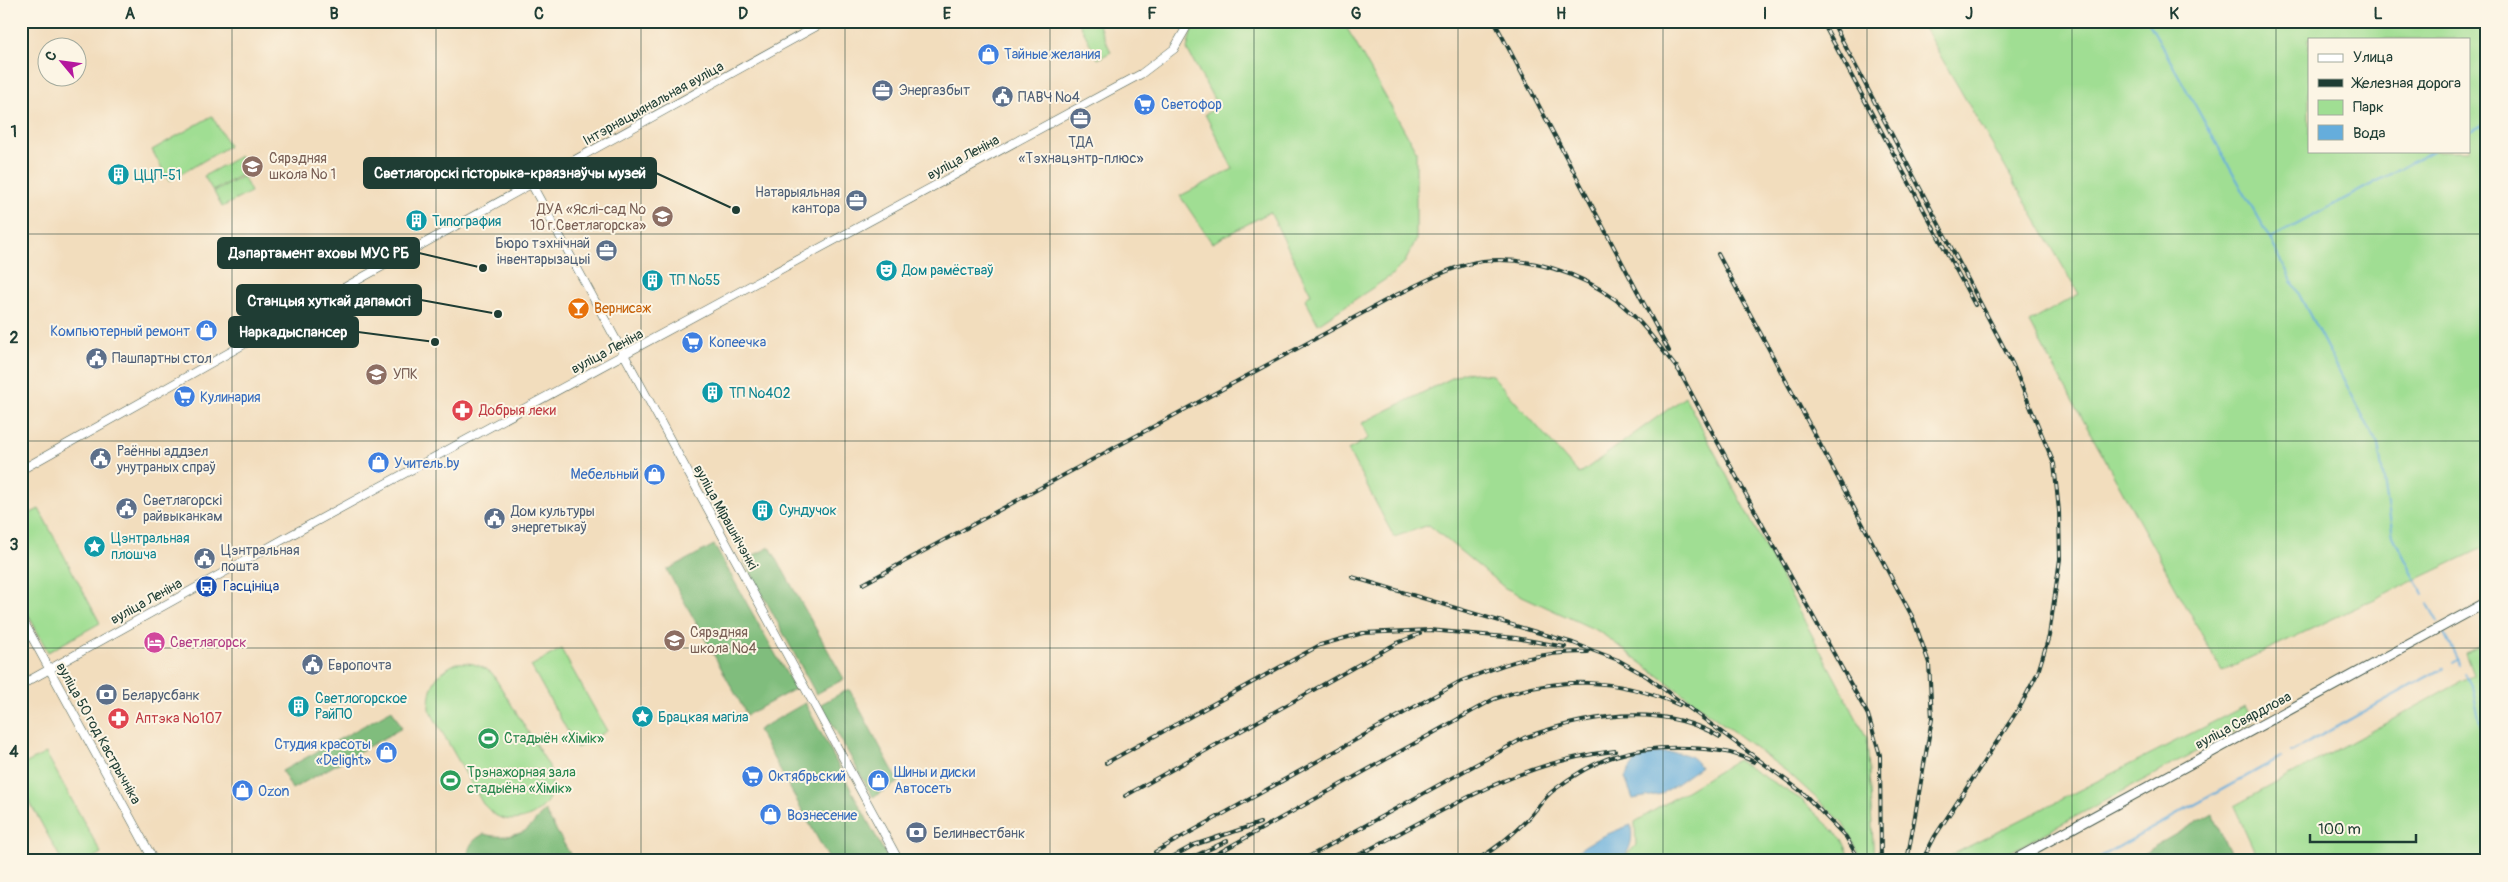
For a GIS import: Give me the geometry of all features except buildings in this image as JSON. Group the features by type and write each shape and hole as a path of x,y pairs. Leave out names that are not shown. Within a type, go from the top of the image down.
{"main road":[{"name":"вуліца Свярдлова","path":"2012,861 2487,602"}],"street":[{"name":"Інтэрнацыянальная вуліца","path":"21,470 238,347 826,21"},
{"name":"вуліца Леніна","path":"21,685 291,535 1141,74 1174,49 1190,21"},
{"name":"вуліца Мірашнічэнкі","path":"532,185 899,861"},
{"name":"вуліца 50 год Кастрычніка","path":"21,617 154,861"}],"green space":[{"path":"1078,21 1097,21 1111,52 1098,59"},
{"path":"1194,21 1343,21 1416,151 1416,240 1405,262 1392,275 1318,324 1305,299 1311,294 1270,212 1212,243 1180,196 1233,169 1205,114 1218,107 1187,49"},
{"path":"1920,21 2487,21 2487,546 2222,671 2029,322 2079,294"},
{"path":"212,116 229,146 169,181 152,150"},
{"path":"240,156 248,171 213,191 204,176"},
{"path":"243,176 251,192 222,207 214,192"},
{"path":"1464,372 1492,375 1579,474 1685,397 1867,738 1874,861 1863,861 1842,822 1790,774 1600,632 1505,588 1429,525 1394,537 1348,450 1369,438 1362,423"},
{"path":"39,509 100,623 48,652 21,601 21,518"},
{"path":"714,545 795,689 747,715 667,570"},
{"path":"770,547 844,679 816,694 744,560"},
{"path":"2487,642 2487,861 2259,861 2234,806 2474,675 2466,653"},
{"path":"561,649 607,731 577,748 531,666"},
{"name":"Стадыён «Хімік»","path":"457,663 476,665 492,673 549,766 552,782 551,794 545,805 533,815 510,820 493,814 483,804 429,709 430,693 435,681 439,675"},
{"path":"849,689 899,782 873,797 821,704"},
{"path":"805,703 889,861 830,861 758,730"},
{"path":"2245,706 2253,721 1993,861 1940,861"},
{"path":"392,710 402,728 292,789 282,771"},
{"path":"46,753 101,853 88,861 62,861 21,786 21,766"},
{"path":"1737,760 1802,800 1842,839 1852,861 1621,861 1636,845 1635,822"},
{"path":"545,811 574,861 463,861 467,858 472,843 480,836 484,834 500,836 518,834 528,829"},
{"path":"2213,813 2234,861 2129,861"}],"water":[{"path":"1658,753 1687,755 1700,767 1662,794 1633,799 1625,778 1628,772 1638,760"},
{"path":"1631,825 1632,835 1630,844 1621,861 1570,861 1580,849 1588,844"}],"waterway":[{"path":"2148,21 2270,239 2378,445 2393,536 2423,594"},
{"path":"2470,132 2487,123"},
{"path":"2270,239 2431,152"},
{"path":"2428,604 2438,622"},
{"path":"2444,633 2460,665"},
{"path":"2452,663 2458,659"},
{"path":"2291,752 2443,668"},
{"path":"2465,674 2473,691 2487,756"},
{"path":"2093,861 2281,757"}],"railway":[{"path":"1494,21 1669,351"},
{"path":"1822,21 1975,305"},
{"path":"1832,21 2013,365 2054,464 2059,511 2060,559 2049,636 2038,672 2021,705 1935,836 1922,861"},
{"path":"1718,254 1913,618 1929,663 1932,719 1907,861"},
{"path":"863,584 1394,296 1449,270 1471,263 1500,260 1536,264 1570,274 1602,290 1616,300 1642,325 1680,372"},
{"path":"1677,367 1868,715 1880,755 1881,861"},
{"path":"1352,577 1573,643 1618,660 1646,676 1802,792 1846,837 1860,861"},
{"path":"1106,763 1320,645 1363,633 1430,630 1516,638 1565,647"},
{"path":"1125,796 1397,643 1420,634"},
{"path":"1155,852 1461,681 1523,659 1569,652 1588,652"},
{"path":"1204,861 1494,699 1541,686 1587,683 1633,689 1679,705"},
{"path":"1301,861 1524,738 1548,730 1597,718 1648,716 1673,719 1697,726 1720,737"},
{"path":"1475,861 1514,832 1546,797 1570,778 1601,761 1617,755 1650,749 1688,748 1722,751 1754,762"},
{"path":"1347,861 1444,809 1509,779 1543,766 1578,757 1615,751"},
{"path":"1165,861 1194,845 1260,823"},
{"path":"1184,861 1227,841"}],"place":[{"name":"Тайные желания","path":"988,54"},
{"name":"Энергазбыт","path":"883,90"},
{"name":"ПАВЧ №4","path":"1002,97"},
{"name":"Светофор","path":"1145,104"},
{"name":"ТДА «Тэхнацэнтр-плюс»","path":"1081,119"},
{"name":"Сярэдняя школа № 1","path":"253,166"},
{"name":"ЦЦП-51","path":"118,175"},
{"name":"Натарыяльная кантора","path":"856,200"},
{"name":"Светлагорскі гісторыка-краязнаўчы музей","path":"736,210"},
{"name":"ДУА «Яслі-сад № 10 г.Светлагорска»","path":"662,217"},
{"name":"Типография","path":"416,221"},
{"name":"Бюро тэхнічнай інвентарызацыі","path":"606,251"},
{"name":"Дэпартамент аховы МУС РБ","path":"483,268"},
{"name":"Дом рамёстваў","path":"886,270"},
{"name":"ТП №55","path":"653,280"},
{"name":"Вернисаж","path":"578,308"},
{"name":"Станцыя хуткай дапамогі","path":"498,314"},
{"name":"Компьютерный ремонт","path":"206,331"},
{"name":"Наркадыспансер","path":"435,342"},
{"name":"Копеечка","path":"693,342"},
{"name":"Пашпартны стол","path":"96,358"},
{"name":"УПК","path":"377,374"},
{"name":"ТП №402","path":"713,393"},
{"name":"Кулинария","path":"184,397"},
{"name":"Добрыя леки","path":"463,410"},
{"name":"Раённы аддзел унутраных спраў","path":"101,459"},
{"name":"Учитель.by","path":"378,463"},
{"name":"Мебельный","path":"655,474"},
{"name":"Светлагорскі райвыканкам","path":"127,508"},
{"name":"Сундучок","path":"763,510"},
{"name":"Дом культуры энергетыкаў","path":"495,519"},
{"name":"Цэнтральная плошча","path":"95,546"},
{"name":"Цэнтральная пошта","path":"205,558"},
{"name":"Гасцініца","path":"207,586"},
{"name":"Сярэдняя школа №4","path":"674,640"},
{"name":"Светлагорск","path":"154,642"},
{"name":"Европочта","path":"312,665"},
{"name":"Беларусбанк","path":"106,695"},
{"name":"Светлогорское РайПО","path":"299,706"},
{"name":"Брацкая магіла","path":"642,717"},
{"name":"Аптэка №107","path":"119,718"},
{"name":"Стадыён «Хімік»","path":"488,738"},
{"name":"Студия красоты «Delight»","path":"387,752"},
{"name":"Октябрьский","path":"752,776"},
{"name":"Трэнажорная зала стадыёна «Хімік»","path":"451,780"},
{"name":"Шины и диски Автосеть","path":"878,780"},
{"name":"Ozon","path":"242,791"},
{"name":"Вознесение","path":"771,815"},
{"name":"Белинвестбанк","path":"917,833"}]}
